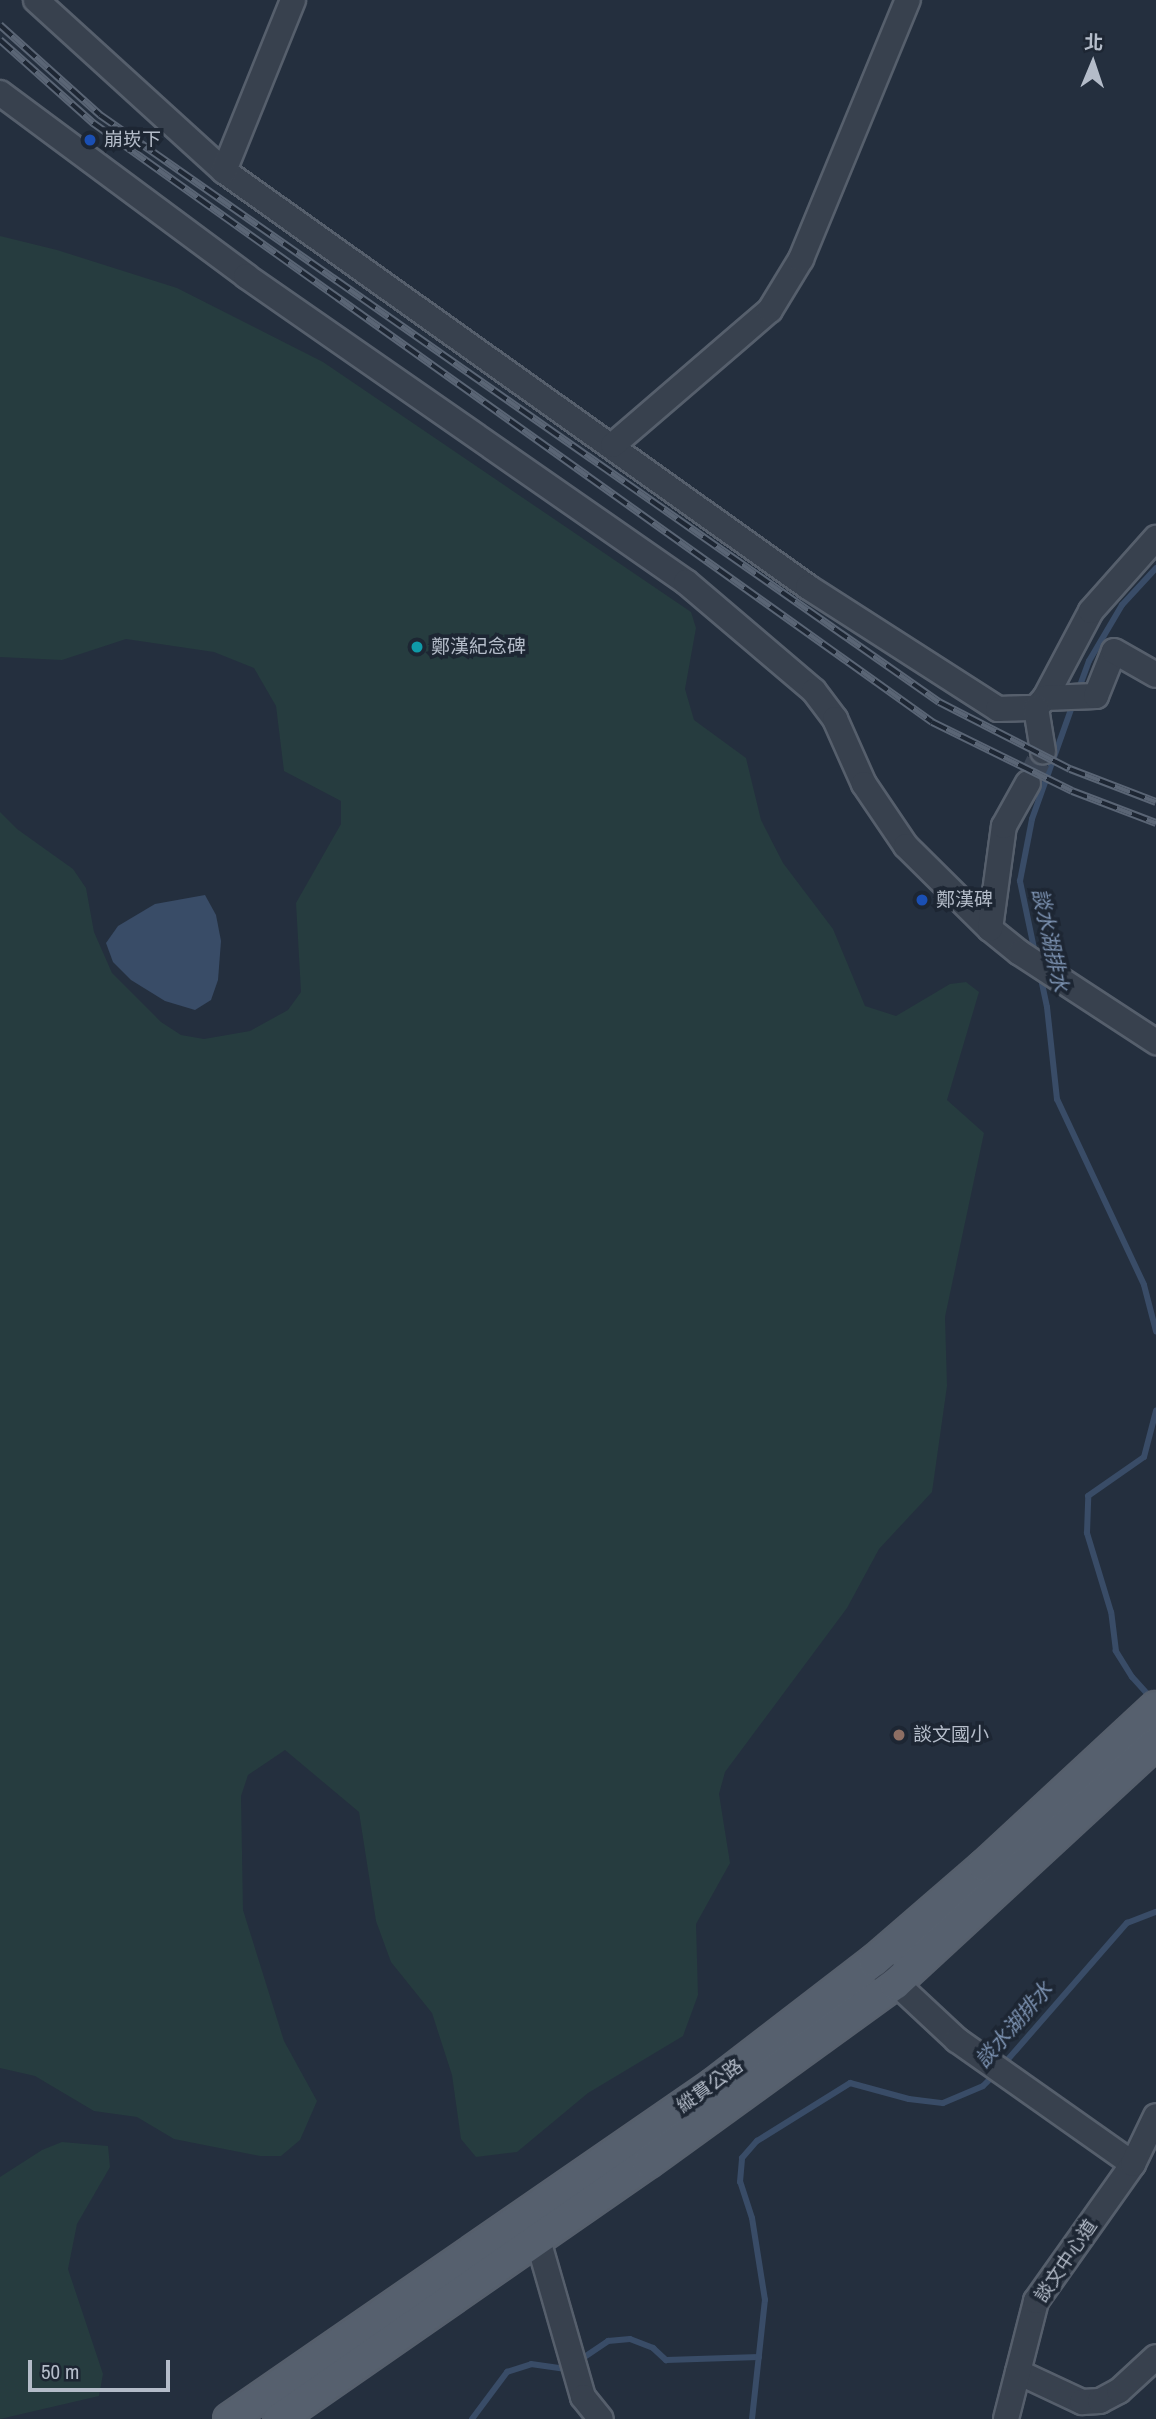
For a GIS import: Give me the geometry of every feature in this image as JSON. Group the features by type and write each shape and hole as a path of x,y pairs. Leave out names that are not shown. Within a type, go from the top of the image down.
{"main road":[{"name":"縱貫公路","path":"229,2419 528,2229 895,1984 994,1875 1156,1707"},
{"name":"縱貫公路","path":"279,2419 874,1961 994,1875 1156,1744"}],"street":[{"path":"36,0 223,171 808,587 998,709 1096,696 1114,651 1156,675"},
{"path":"223,171 293,0"},
{"path":"613,446 770,310 801,259 908,0"},
{"path":"0,93 246,276 687,582 814,691 835,719 864,784 906,846 990,929 1074,990 1156,1042"},
{"path":"1043,751 1046,701 1091,611 1156,538"},
{"path":"990,929 1004,826 1028,783"},
{"path":"874,1961 895,1984 957,2039 1133,2164"},
{"name":"談文中心道","path":"1006,2419 1036,2301 1133,2164 1156,2116"},
{"path":"528,2229 583,2397 601,2419"},
{"path":"1018,2372 1082,2402 1100,2401 1119,2391 1156,2357"}],"green space":[{"path":"0,236 57,250 177,288 323,362 691,612 696,628 685,689 694,720 746,758 761,820 783,863 833,929 865,1006 896,1016 950,984 966,982 979,992 947,1100 984,1133 945,1317 947,1386 932,1492 879,1549 847,1608 725,1772 719,1794 730,1863 696,1924 698,1995 683,2036 588,2093 517,2152 476,2157 461,2139 452,2075 432,2013 391,1962 376,1921 359,1812 285,1750 248,1775 241,1796 243,1910 284,2041 317,2101 300,2140 281,2156 260,2156 174,2139 137,2117 94,2111 35,2076 0,2068 0,812 17,829 73,869 86,888 94,932 112,973 161,1022 181,1035 204,1039 250,1031 288,1010 301,992 296,903 341,824 341,801 284,771 276,706 254,668 214,652 126,639 62,660 0,657"},
{"path":"62,2142 108,2146 110,2167 77,2224 68,2269 103,2374 99,2396 0,2419 0,2177 42,2150"}],"water":[{"path":"205,895 216,915 221,941 218,980 211,1000 195,1010 165,1001 131,980 113,962 106,943 118,926 155,904"}],"waterway":[{"name":"談水湖排水","path":"1078,691 1089,661 1122,605 1156,568"},
{"name":"談水湖排水","path":"1035,953 1020,881 1032,819 1073,704"},
{"name":"談水湖排水","path":"1040,974 1047,1007 1057,1099 1144,1285 1156,1331"},
{"name":"談水湖排水","path":"1152,1699 1132,1677 1116,1651 1111,1612 1087,1533 1088,1496 1144,1457 1156,1411"},
{"name":"談水湖排水","path":"1003,2065 1127,1923 1156,1912"},
{"name":"談水湖排水","path":"752,2419 765,2300 752,2218 740,2182 742,2158 757,2141 850,2083 909,2099 943,2103 983,2086 996,2073"},
{"path":"580,2360 608,2341 630,2339 653,2348 666,2360 759,2357"},
{"path":"472,2419 507,2372 531,2364 561,2368 570,2364"}],"tunnel":[{"path":"1028,783 1043,751"}],"railway":[{"path":"0,25 100,115 939,702 1070,769 1156,802"},
{"path":"0,40 93,123 932,722 1072,791 1156,823"}],"place":[{"name":"崩崁下","path":"90,140"},
{"name":"鄭漢紀念碑","path":"417,647"},
{"name":"鄭漢碑","path":"922,900"},
{"name":"談文國小","path":"899,1735"}]}
